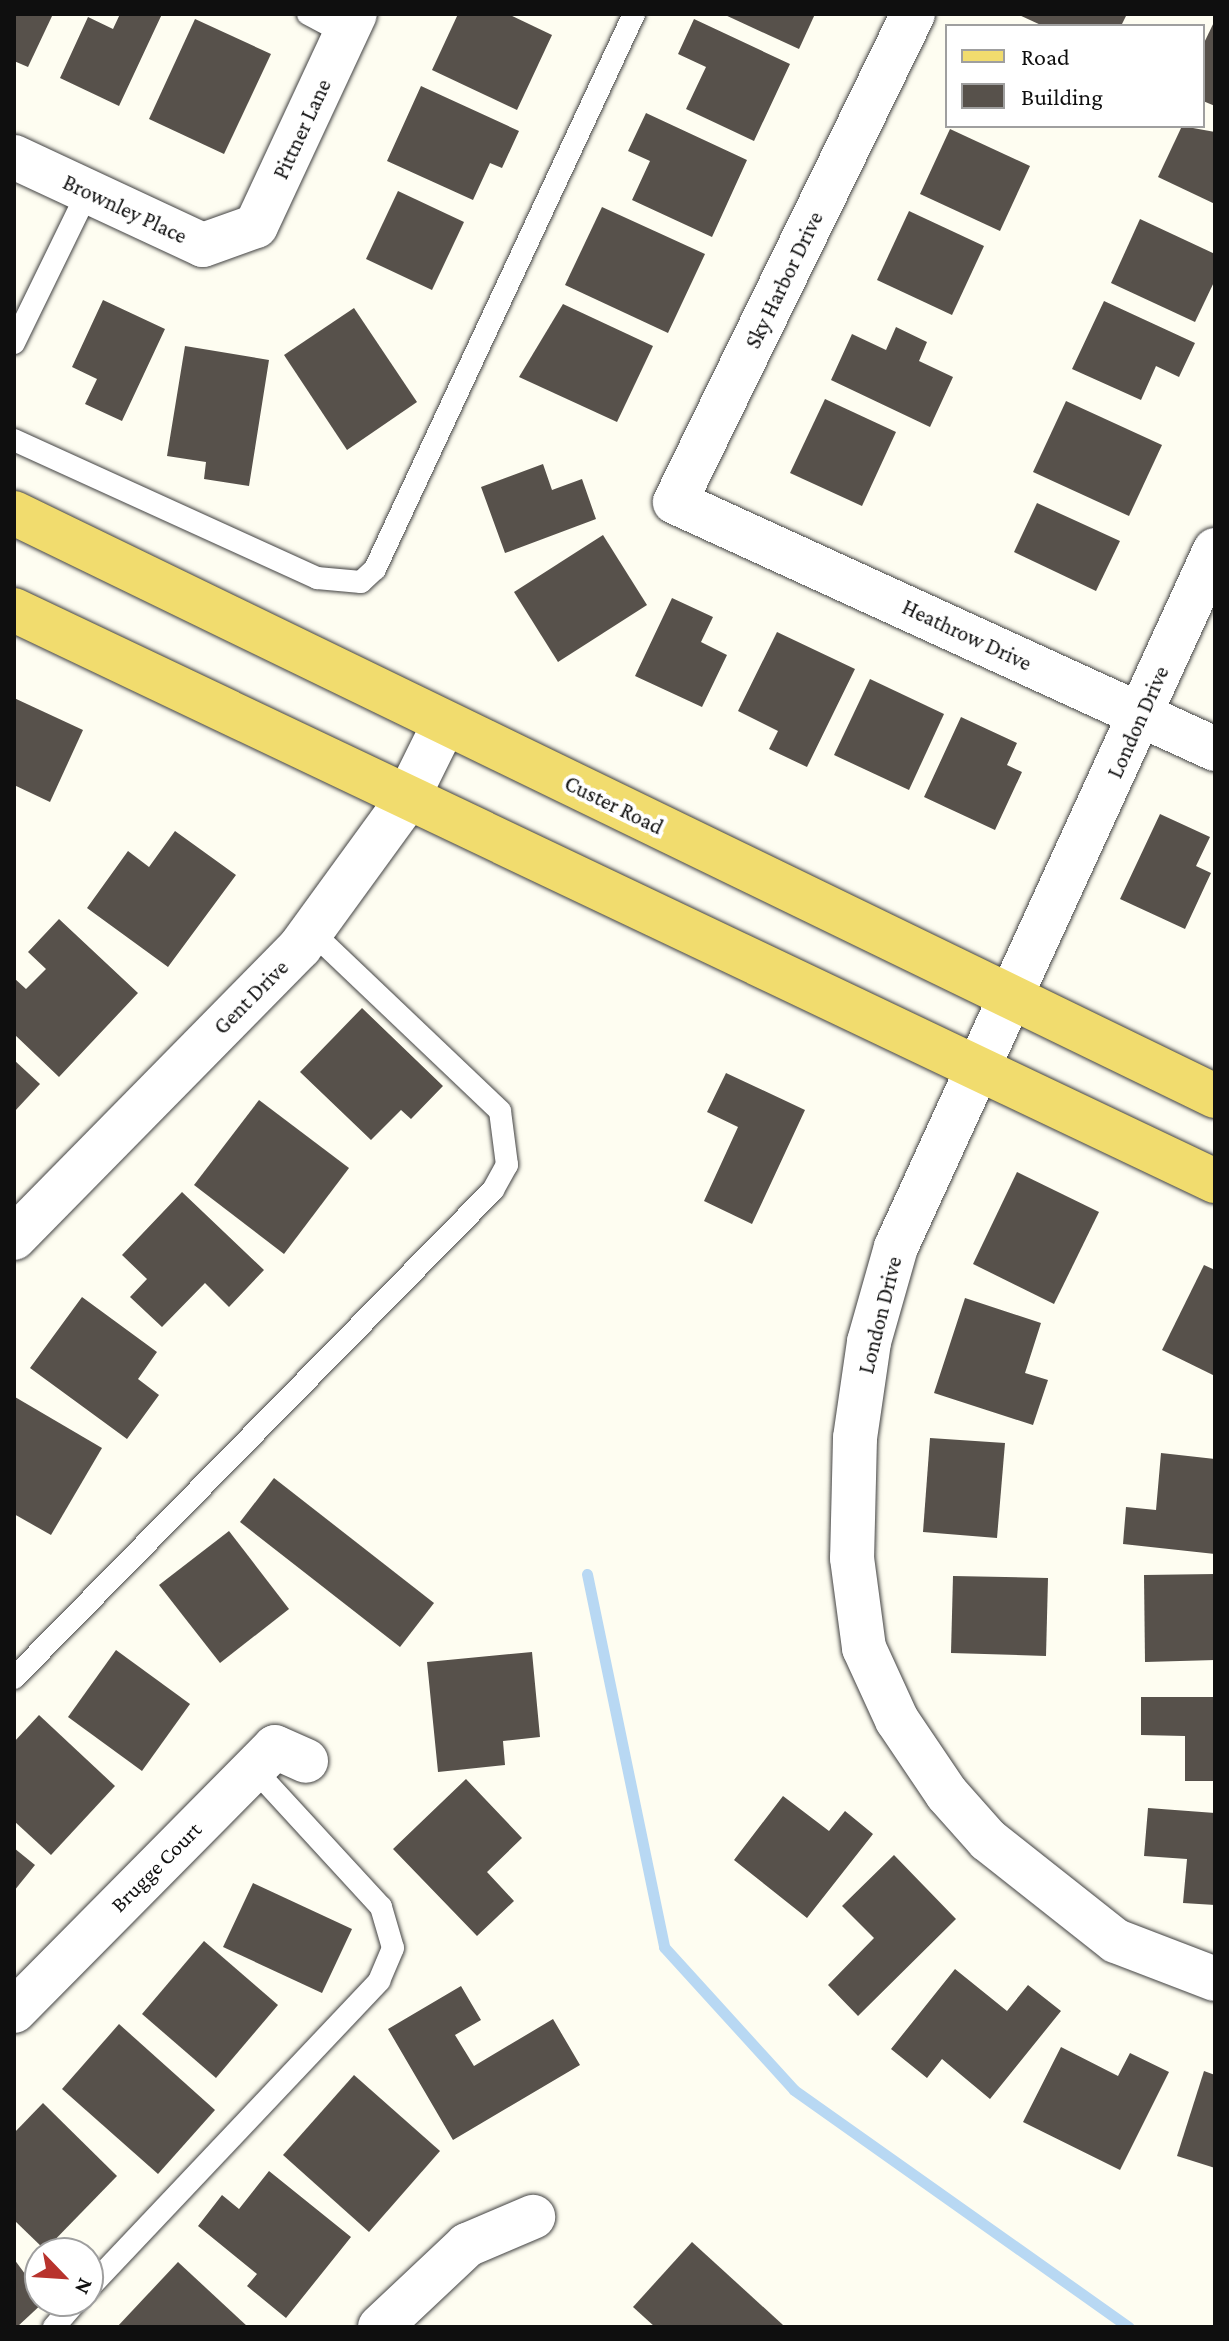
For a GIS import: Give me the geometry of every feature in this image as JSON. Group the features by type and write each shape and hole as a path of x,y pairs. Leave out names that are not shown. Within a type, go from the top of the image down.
{"main road":[{"name":"Custer Road","path":"14,513 1215,1096"},
{"path":"14,610 406,801 976,1066 1215,1181"}],"street":[{"name":"Sky Harbor Drive","path":"719,522 675,502 913,14"},
{"name":"Pittner Lane","path":"238,232 256,226 336,21"},
{"name":"Brownley Place","path":"14,157 203,245 238,232"},
{"name":"Heathrow Drive","path":"719,522 1215,749"},
{"name":"London Drive","path":"1215,550 976,1066 896,1247 869,1342 855,1438 852,1558 864,1648 897,1720 988,1840 1116,1941 1215,1979"},
{"name":"Gent Drive","path":"14,1238 311,931 406,801 444,724"},
{"name":"Brugge Court","path":"14,2011 275,1747 306,1761"},
{"path":"380,2327 467,2245 533,2217"}],"lane":[{"path":"14,440 302,572 340,585 361,582 382,555 634,14"},
{"path":"14,343 88,191"},
{"path":"14,1678 493,1190 507,1165 500,1111 311,931"},
{"path":"104,2272 379,1981 393,1948 381,1907 253,1768"}],"building":[{"path":"14,14 53,14 28,67 14,61"},
{"path":"120,14 162,14 119,106 60,78 88,17 113,29"},
{"path":"458,14 508,14 552,35 517,110 432,70"},
{"path":"723,14 815,14 799,49"},
{"path":"1017,14 1127,14 1122,24 1039,24"},
{"path":"195,19 271,54 224,154 149,119"},
{"path":"694,19 790,64 754,141 686,109 706,67 678,54"},
{"path":"1215,20 1215,106 1205,102 1205,41"},
{"path":"421,86 519,131 502,168 490,163 473,200 387,161"},
{"path":"646,113 747,160 712,237 632,200 650,161 628,151"},
{"path":"1181,128 1215,132 1215,204 1158,177"},
{"path":"950,129 1030,166 1000,231 920,194"},
{"path":"398,191 464,222 432,290 366,259"},
{"path":"602,207 705,254 668,333 565,285"},
{"path":"909,211 984,246 952,315 877,280"},
{"path":"1140,219 1215,254 1215,280 1195,322 1111,283"},
{"path":"103,300 165,329 122,421 85,404 97,379 72,367"},
{"path":"1104,301 1195,343 1179,377 1156,366 1141,400 1072,369"},
{"path":"563,304 653,346 617,422 519,377"},
{"path":"354,308 417,402 347,450 284,355"},
{"path":"896,327 927,342 919,361 953,377 930,427 831,380 852,334 886,350"},
{"path":"185,346 269,360 249,486 204,479 206,462 167,456"},
{"path":"825,399 896,432 862,506 790,473"},
{"path":"1066,401 1162,445 1129,516 1033,472"},
{"path":"543,464 552,490 582,479 596,519 505,553 481,487"},
{"path":"1037,503 1120,541 1096,591 1014,552"},
{"path":"603,535 647,605 558,662 514,592"},
{"path":"672,598 713,617 701,642 727,655 702,707 635,676"},
{"path":"777,632 855,669 807,767 769,749 778,731 738,711"},
{"path":"870,679 944,714 909,790 834,755"},
{"path":"14,698 83,730 50,802 14,785"},
{"path":"961,717 1017,743 1007,765 1022,772 995,830 924,797"},
{"path":"1160,814 1210,837 1196,866 1211,873 1185,929 1120,899"},
{"path":"175,831 236,875 168,967 87,908 128,851 149,867"},
{"path":"59,919 138,993 59,1077 14,1034 14,978 26,989 46,969 28,952"},
{"path":"362,1008 443,1086 411,1119 401,1110 371,1140 300,1072"},
{"path":"14,1060 40,1084 14,1112"},
{"path":"726,1073 805,1110 752,1224 704,1201 738,1127 707,1112"},
{"path":"259,1100 349,1168 284,1254 194,1185"},
{"path":"1017,1172 1099,1212 1054,1304 973,1264"},
{"path":"182,1192 264,1270 229,1307 205,1283 162,1327 130,1297 147,1279 122,1255"},
{"path":"1204,1265 1215,1270 1215,1376 1162,1350"},
{"path":"82,1297 157,1352 138,1379 159,1395 127,1439 30,1368"},
{"path":"965,1298 1041,1323 1025,1373 1048,1380 1033,1425 934,1393"},
{"path":"15,1397 102,1448 51,1535 14,1514"},
{"path":"930,1438 1005,1443 997,1538 923,1532"},
{"path":"1161,1453 1215,1459 1215,1554 1123,1544 1126,1507 1156,1510"},
{"path":"274,1478 434,1603 400,1647 240,1522"},
{"path":"229,1531 289,1609 220,1663 159,1585"},
{"path":"1215,1574 1215,1660 1145,1662 1144,1575"},
{"path":"953,1576 1048,1578 1046,1656 951,1653"},
{"path":"116,1650 190,1704 142,1771 68,1717"},
{"path":"532,1652 540,1737 503,1741 505,1765 438,1772 427,1662"},
{"path":"1141,1697 1215,1697 1215,1781 1185,1781 1185,1736 1141,1735"},
{"path":"39,1715 115,1786 51,1855 14,1821 14,1742"},
{"path":"466,1779 522,1838 487,1872 514,1901 477,1936 393,1849"},
{"path":"783,1796 829,1831 845,1811 873,1834 807,1918 734,1860"},
{"path":"1148,1808 1215,1813 1215,1905 1183,1903 1187,1859 1144,1856"},
{"path":"14,1848 35,1865 14,1891"},
{"path":"894,1855 956,1919 858,2016 828,1985 874,1938 842,1906"},
{"path":"253,1883 352,1929 322,1993 223,1947"},
{"path":"204,1941 278,2005 216,2078 142,2014"},
{"path":"955,1969 1007,2011 1028,1985 1061,2011 990,2099 942,2059 927,2078 891,2049"},
{"path":"461,1986 481,2020 455,2035 474,2066 553,2019 580,2065 453,2140 388,2029"},
{"path":"119,2024 215,2110 158,2174 62,2089"},
{"path":"1061,2047 1118,2076 1130,2053 1169,2072 1120,2170 1023,2122"},
{"path":"1204,2071 1215,2075 1215,2168 1177,2156"},
{"path":"354,2075 440,2151 369,2232 283,2155"},
{"path":"43,2103 117,2176 58,2237 32,2237 14,2220 14,2133"},
{"path":"269,2171 351,2237 286,2318 247,2286 257,2274 198,2226 222,2195 239,2209"},
{"path":"692,2242 783,2325 655,2327 633,2307"},
{"path":"14,2259 24,2273 24,2317 28,2317 14,2327"},
{"path":"178,2262 248,2327 117,2327"}],"waterway":[{"path":"587,1574 664,1947 794,2090 1129,2327"}]}
